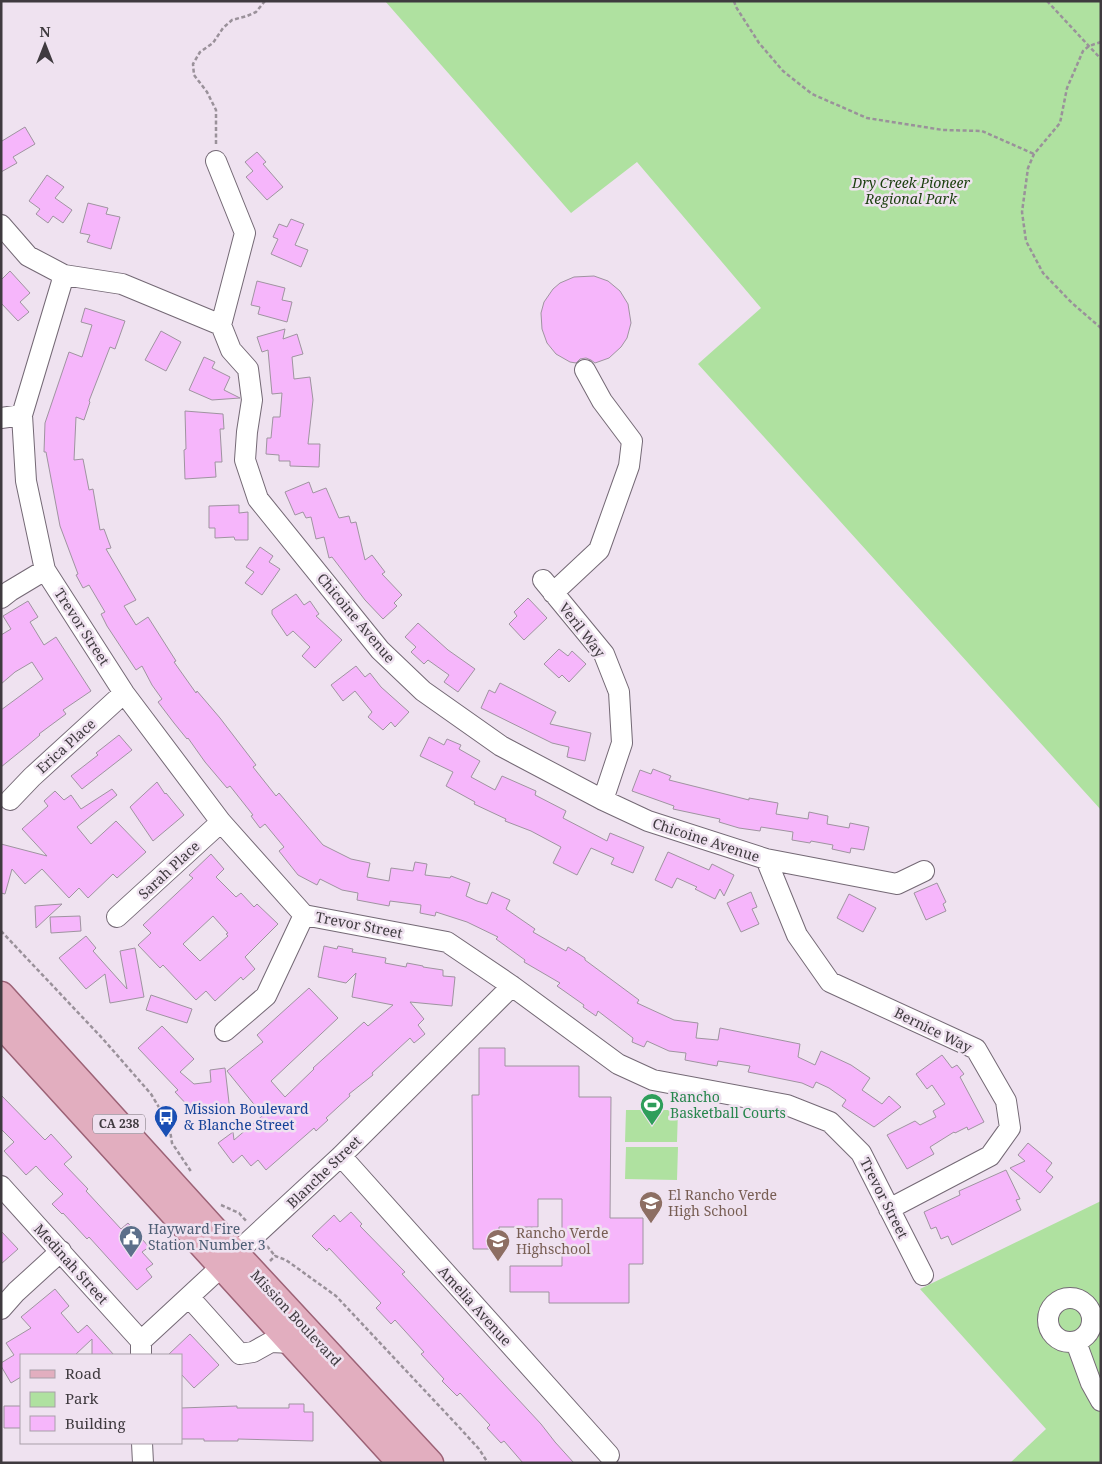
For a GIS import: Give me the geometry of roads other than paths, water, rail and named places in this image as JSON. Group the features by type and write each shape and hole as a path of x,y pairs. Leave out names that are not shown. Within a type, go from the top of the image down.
{"main road":[{"name":"Mission Boulevard","path":"1,995 230,1260 292,1343 401,1463"},
{"name":"Mission Boulevard","path":"1,1024 230,1260 256,1275 430,1463"}],"street":[{"path":"1,225 28,256 64,275 122,284 221,326 245,233 216,161"},
{"name":"Trevor Street","path":"64,275 22,415 26,481 45,570 124,693 220,822 304,915 447,942 512,986 618,1064 653,1080 787,1105 830,1122 860,1153 923,1275"},
{"name":"Chicoine Avenue","path":"221,326 231,350 248,369 252,400 245,460 258,499 380,650 423,691 500,746 603,800 648,821 766,859 897,884 924,871"},
{"name":"Veril Way","path":"585,370 602,400 632,441 628,466 599,550 548,586 604,654 619,692 622,743 603,800"},
{"path":"1,418 22,415"},
{"path":"1,598 45,570"},
{"name":"Erica Place","path":"10,800 32,777 124,693"},
{"name":"Sarah Place","path":"117,918 220,822"},
{"name":"Bernice Way","path":"766,859 797,935 830,982 976,1049 1006,1101 1010,1128 990,1156 889,1209"},
{"path":"225,1031 266,996 304,915"},
{"name":"Blanche Street","path":"141,1348 189,1297 341,1156 512,986"},
{"name":"Amelia Avenue","path":"341,1156 609,1455"},
{"name":"Medinah Street","path":"1,1186 61,1251 141,1348"},
{"path":"1,1309 16,1292 61,1251"},
{"path":"189,1297 240,1354 253,1352 271,1342 292,1343"},
{"path":"1076,1342 1091,1383 1101,1400"},
{"path":"142,1444 142,1463"}],"place":[{"name":"Rancho Basketball Courts","path":"652,1126"},
{"name":"Mission Boulevard & Blanche Street","path":"166,1138"},
{"name":"El Rancho Verde High School","path":"651,1224"},
{"name":"Hayward Fire Station Number 3","path":"131,1258"},
{"name":"Rancho Verde Highschool","path":"498,1262"}],"park label":[{"name":"Dry Creek Pioneer Regional Park","path":"911,192"}]}
